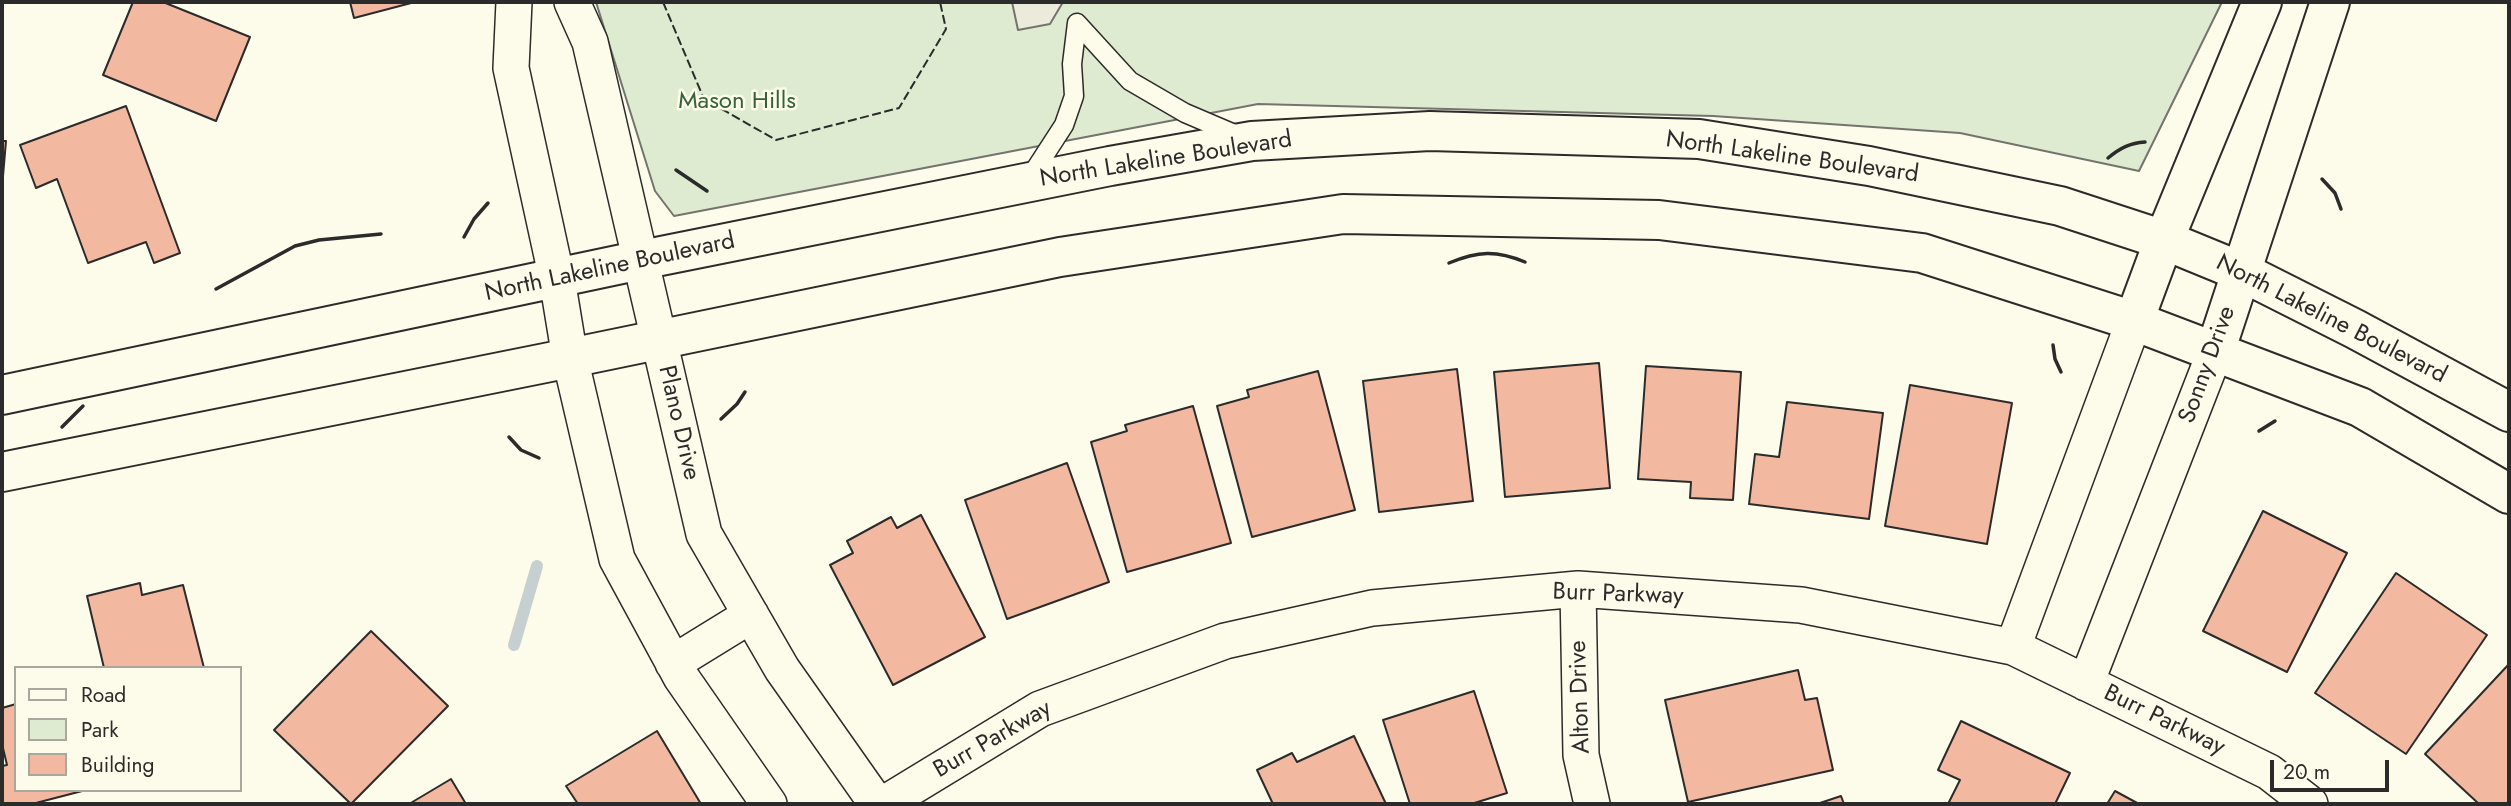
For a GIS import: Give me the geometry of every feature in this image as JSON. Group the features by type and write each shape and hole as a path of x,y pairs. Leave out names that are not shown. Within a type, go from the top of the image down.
{"main road":[{"path":"2134,321 2164,240 2262,2"},
{"name":"Sonny Drive","path":"2215,352 2330,2"},
{"name":"North Lakeline Boulevard","path":"2,395 641,260 1028,182 1252,141 1430,131 1699,139 1869,166 2060,206 2164,240 2242,272 2509,412"},
{"path":"2,472 1060,257 1343,214 1659,220 1922,253 2134,321 2360,407 2509,494"}],"street":[{"path":"514,2 511,68 557,279 570,358 617,559 673,663 769,804"},
{"name":"Plano Drive","path":"572,2 590,42 704,534 782,669 877,804"},
{"path":"2013,648 2134,321"},
{"name":"Sonny Drive","path":"2085,683 2215,352"},
{"name":"Burr Parkway","path":"884,804 1040,709 1225,641 1372,608 1578,589 1801,605 2013,648 2269,772 2310,804"},
{"name":"Alton Drive","path":"1578,589 1581,755 1592,804"},
{"path":"673,663 751,615"}],"lane":[{"path":"1028,182 1064,125 1074,96 1072,64 1076,23 1130,81 1185,113 1252,141"}],"green space":[{"name":"Mason Hills","path":"596,2 2222,2 2139,171 1960,133 1713,116 1258,104 674,216 655,191"}],"shaded area":[{"path":"1012,2 1063,2 1050,24 1018,30"}],"building":[{"path":"133,2 163,2 250,37 216,121 103,75"},
{"path":"350,2 415,2 354,18"},
{"path":"126,106 180,253 154,263 146,242 88,263 57,179 36,188 20,145"},
{"path":"2,141 6,141 2,188"},
{"path":"1599,363 1610,488 1505,497 1494,372"},
{"path":"1646,366 1741,372 1733,500 1690,498 1691,482 1638,479"},
{"path":"1457,369 1473,501 1379,512 1363,381"},
{"path":"1318,371 1355,510 1252,537 1217,406 1249,397 1247,390"},
{"path":"1910,385 2012,403 1987,544 1885,526"},
{"path":"1787,402 1883,413 1869,519 1749,504 1755,454 1779,457"},
{"path":"1193,406 1231,543 1127,572 1091,442 1127,431 1125,425"},
{"path":"1067,463 1109,582 1007,619 965,500"},
{"path":"2263,511 2347,553 2287,672 2203,631"},
{"path":"921,515 985,637 893,685 830,565 853,553 847,541 891,517 897,528"},
{"path":"2396,573 2487,635 2406,754 2315,693"},
{"path":"140,583 142,595 183,585 203,666 104,666 87,596"},
{"path":"371,631 448,706 351,804 274,730"},
{"path":"2509,664 2509,804 2479,804 2425,754"},
{"path":"1798,670 1805,700 1817,698 1833,770 1688,802 1665,700"},
{"path":"1474,691 1507,793 1471,804 1410,804 1383,720"},
{"path":"14,705 14,792 78,792 32,804 2,804 2,766 7,765 2,744 2,708"},
{"path":"1961,721 2070,773 2055,804 1948,804 1960,780 1938,770"},
{"path":"657,731 701,804 578,804 566,786"},
{"path":"1354,736 1386,804 1273,804 1257,770 1292,753 1297,762"},
{"path":"451,779 466,804 409,804"},
{"path":"2115,791 2139,804 2107,804"},
{"path":"1841,796 1844,804 1817,804"}],"waterway":[{"path":"514,645 537,566"}],"fence":[{"path":"663,2 704,99 776,140 899,108 946,29 940,2"}],"wall":[{"path":"2108,158 2125,147 2145,142"},
{"path":"676,170 707,191"},
{"path":"2322,179 2335,193 2341,209"},
{"path":"464,237 474,219 488,203"},
{"path":"216,289 295,246 319,240 381,234"},
{"path":"1449,263 1487,253 1505,255 1525,262"},
{"path":"2053,345 2061,372"},
{"path":"721,419 745,392"},
{"path":"62,427 83,406"},
{"path":"2259,431 2275,421"},
{"path":"509,437 521,450 539,458"}]}
